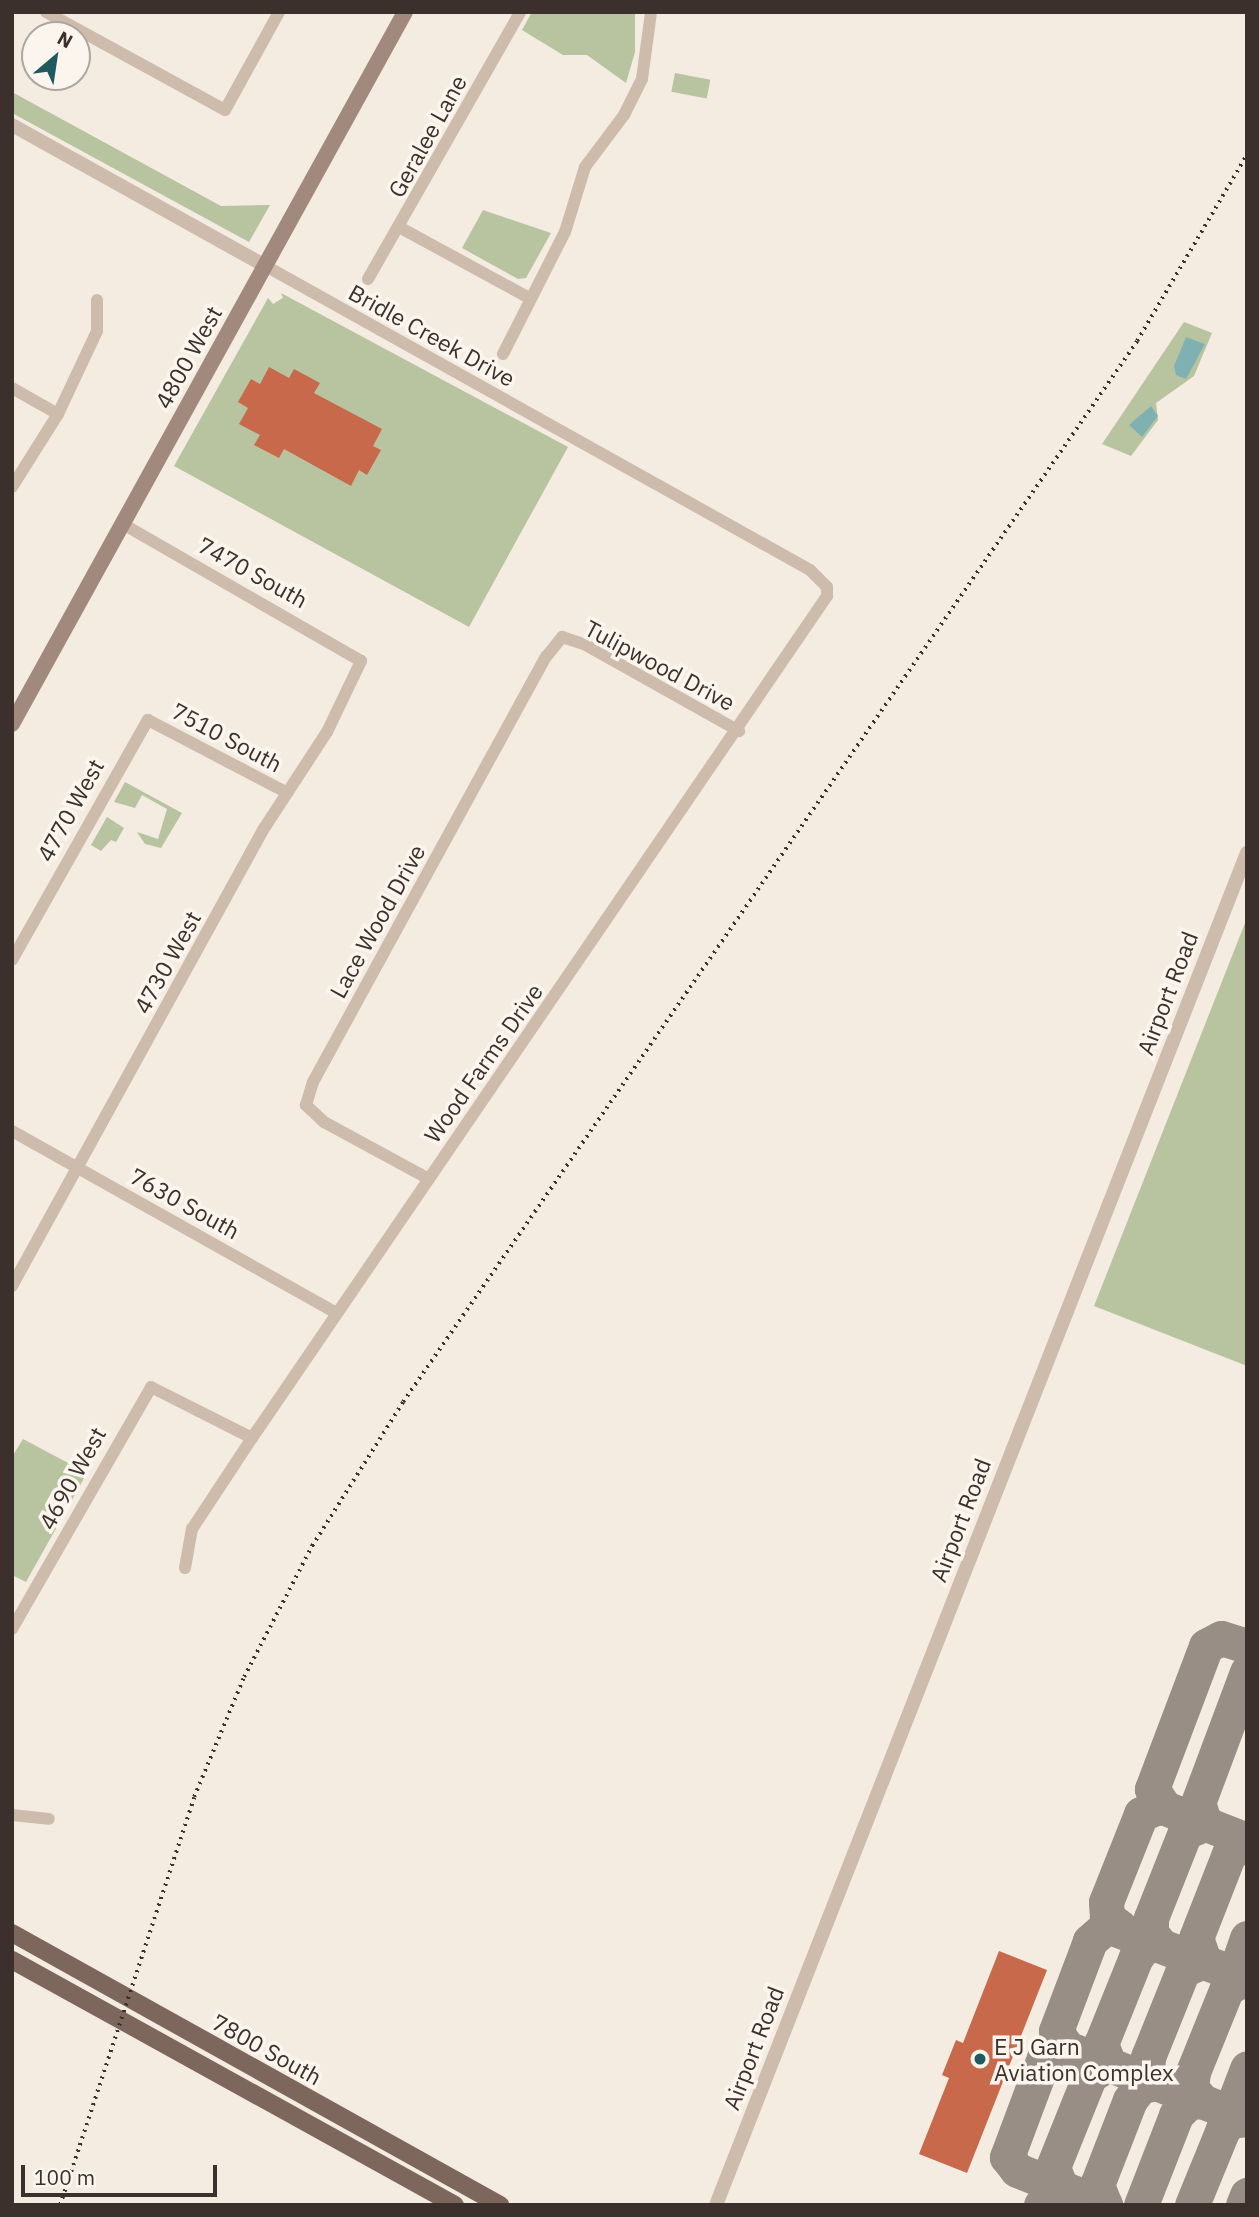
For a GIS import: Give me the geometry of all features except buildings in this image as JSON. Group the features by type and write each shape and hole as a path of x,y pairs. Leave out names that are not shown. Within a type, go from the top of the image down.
{"main road":[{"name":"4800 West","path":"12,724 405,12"},
{"name":"7800 South","path":"12,1933 500,2205"},
{"name":"7800 South","path":"12,1959 455,2205"}],"street":[{"path":"55,14 225,110 279,12"},
{"name":"Geralee Lane","path":"368,279 520,12"},
{"path":"503,354 565,232 585,167 624,115 642,79 650,12"},
{"name":"Bridle Creek Drive","path":"12,125 810,570 827,587"},
{"path":"399,227 531,299"},
{"path":"12,487 58,414 97,331 97,300"},
{"path":"12,388 58,414"},
{"name":"7470 South","path":"123,524 361,661"},
{"name":"Wood Farms Drive","path":"185,1568 192,1529 336,1313 819,614 827,587"},
{"name":"Tulipwood Drive","path":"562,637 584,644 738,731"},
{"name":"Lace Wood Drive","path":"429,1179 324,1122 306,1105 313,1082 377,964 546,657 562,637"},
{"name":"4730 West","path":"12,1286 286,792 327,732 361,661"},
{"name":"7510 South","path":"148,720 286,792"},
{"name":"4770 West","path":"12,960 148,720"},
{"name":"Airport Road","path":"716,2205 1247,853"},
{"name":"7630 South","path":"12,1131 336,1313"},
{"name":"4690 West","path":"12,1629 151,1387 252,1438"},
{"path":"12,1815 49,1819"}],"green space":[{"path":"532,12 635,12 635,52 626,83 587,55 563,55 522,30"},
{"path":"675,73 710,80 707,99 671,92"},
{"path":"12,92 221,206 270,205 249,242 12,113"},
{"path":"483,210 551,233 526,278 518,279 462,248"},
{"path":"281,293 568,447 469,627 174,466 268,298 273,304 283,298"},
{"path":"1184,322 1212,333 1194,376 1156,403 1158,420 1131,456 1102,444"},
{"path":"125,782 182,813 161,848 145,844 137,832 158,839 167,809 142,795 135,808 114,802"},
{"path":"107,817 124,828 116,842 111,840 101,851 91,845"},
{"path":"1247,918 1247,1366 1094,1306"},
{"path":"23,1439 87,1473 26,1582 12,1575 12,1457"}],"water":[{"path":"1186,337 1205,344 1186,379 1176,375 1174,366"},
{"path":"1151,406 1158,416 1142,437 1129,425"}],"taxiway":[{"path":"1247,1646 1221,1638 1206,1646 1152,1789 1165,1808 1247,1840"},
{"path":"1205,1824 1198,1803 1247,1672"},
{"path":"1121,1928 1107,1917 1106,1902 1141,1814 1161,1806"},
{"path":"1159,1943 1151,1933 1151,1918 1185,1832 1205,1824"},
{"path":"1204,1961 1196,1938 1229,1854 1247,1841"},
{"path":"1247,1978 1107,1926 1090,1941 1056,2031 1067,2048 1247,2119"},
{"path":"1247,1938 1239,1961 1247,1976"},
{"path":"1041,2205 1061,2188 1053,2167 1090,2075 1109,2064 1101,2044 1136,1957 1145,1946 1159,1943"},
{"path":"1157,2083 1147,2072 1148,2057 1183,1970 1204,1961"},
{"path":"1202,2101 1191,2088 1193,2072 1227,1988 1247,1978"},
{"path":"1067,2048 1044,2058 1007,2157 1017,2170 1105,2205"},
{"path":"1247,2068 1235,2100 1247,2119"},
{"path":"1105,2205 1097,2185 1130,2100 1141,2086 1157,2083"},
{"path":"1141,2205 1176,2115 1189,2102 1202,2101"},
{"path":"1192,2205 1223,2129 1231,2121 1247,2119"},
{"path":"1243,2205 1247,2195"}],"railway":[{"path":"60,2205 194,1797 244,1677 312,1546 403,1402 1137,341 1247,154"}],"place":[{"name":"E J Garn Aviation Complex","path":"980,2059"}]}
